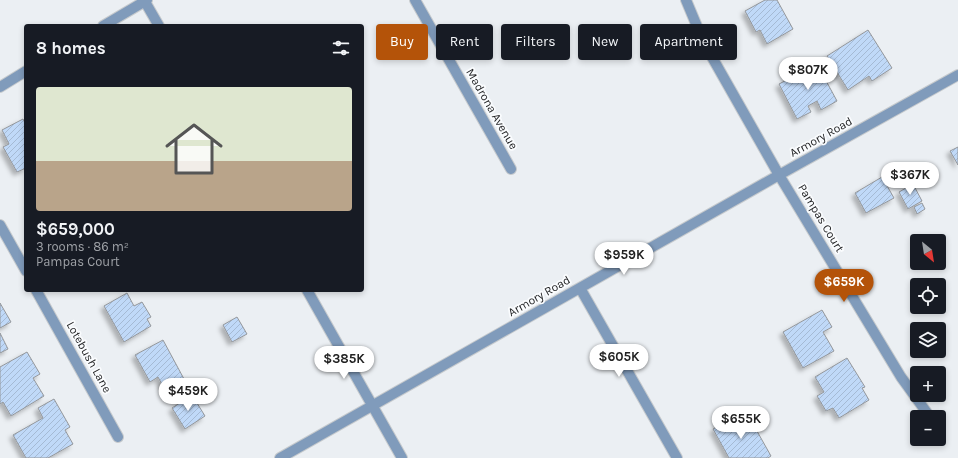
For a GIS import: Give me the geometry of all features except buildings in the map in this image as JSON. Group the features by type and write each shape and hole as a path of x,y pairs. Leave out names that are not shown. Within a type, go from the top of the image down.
{"street":[{"path":"106,24 145,0 158,24"},
{"name":"Madrona Avenue","path":"415,0 511,168"},
{"name":"Pampas Court","path":"686,0 704,43 780,175 901,376 925,410"},
{"path":"0,87 24,72"},
{"name":"Armory Road","path":"280,458 958,75"},
{"path":"0,225 24,267"},
{"path":"580,288 677,458"},
{"name":"Lotebush Lane","path":"37,292 118,437"},
{"path":"308,292 402,458"}]}
